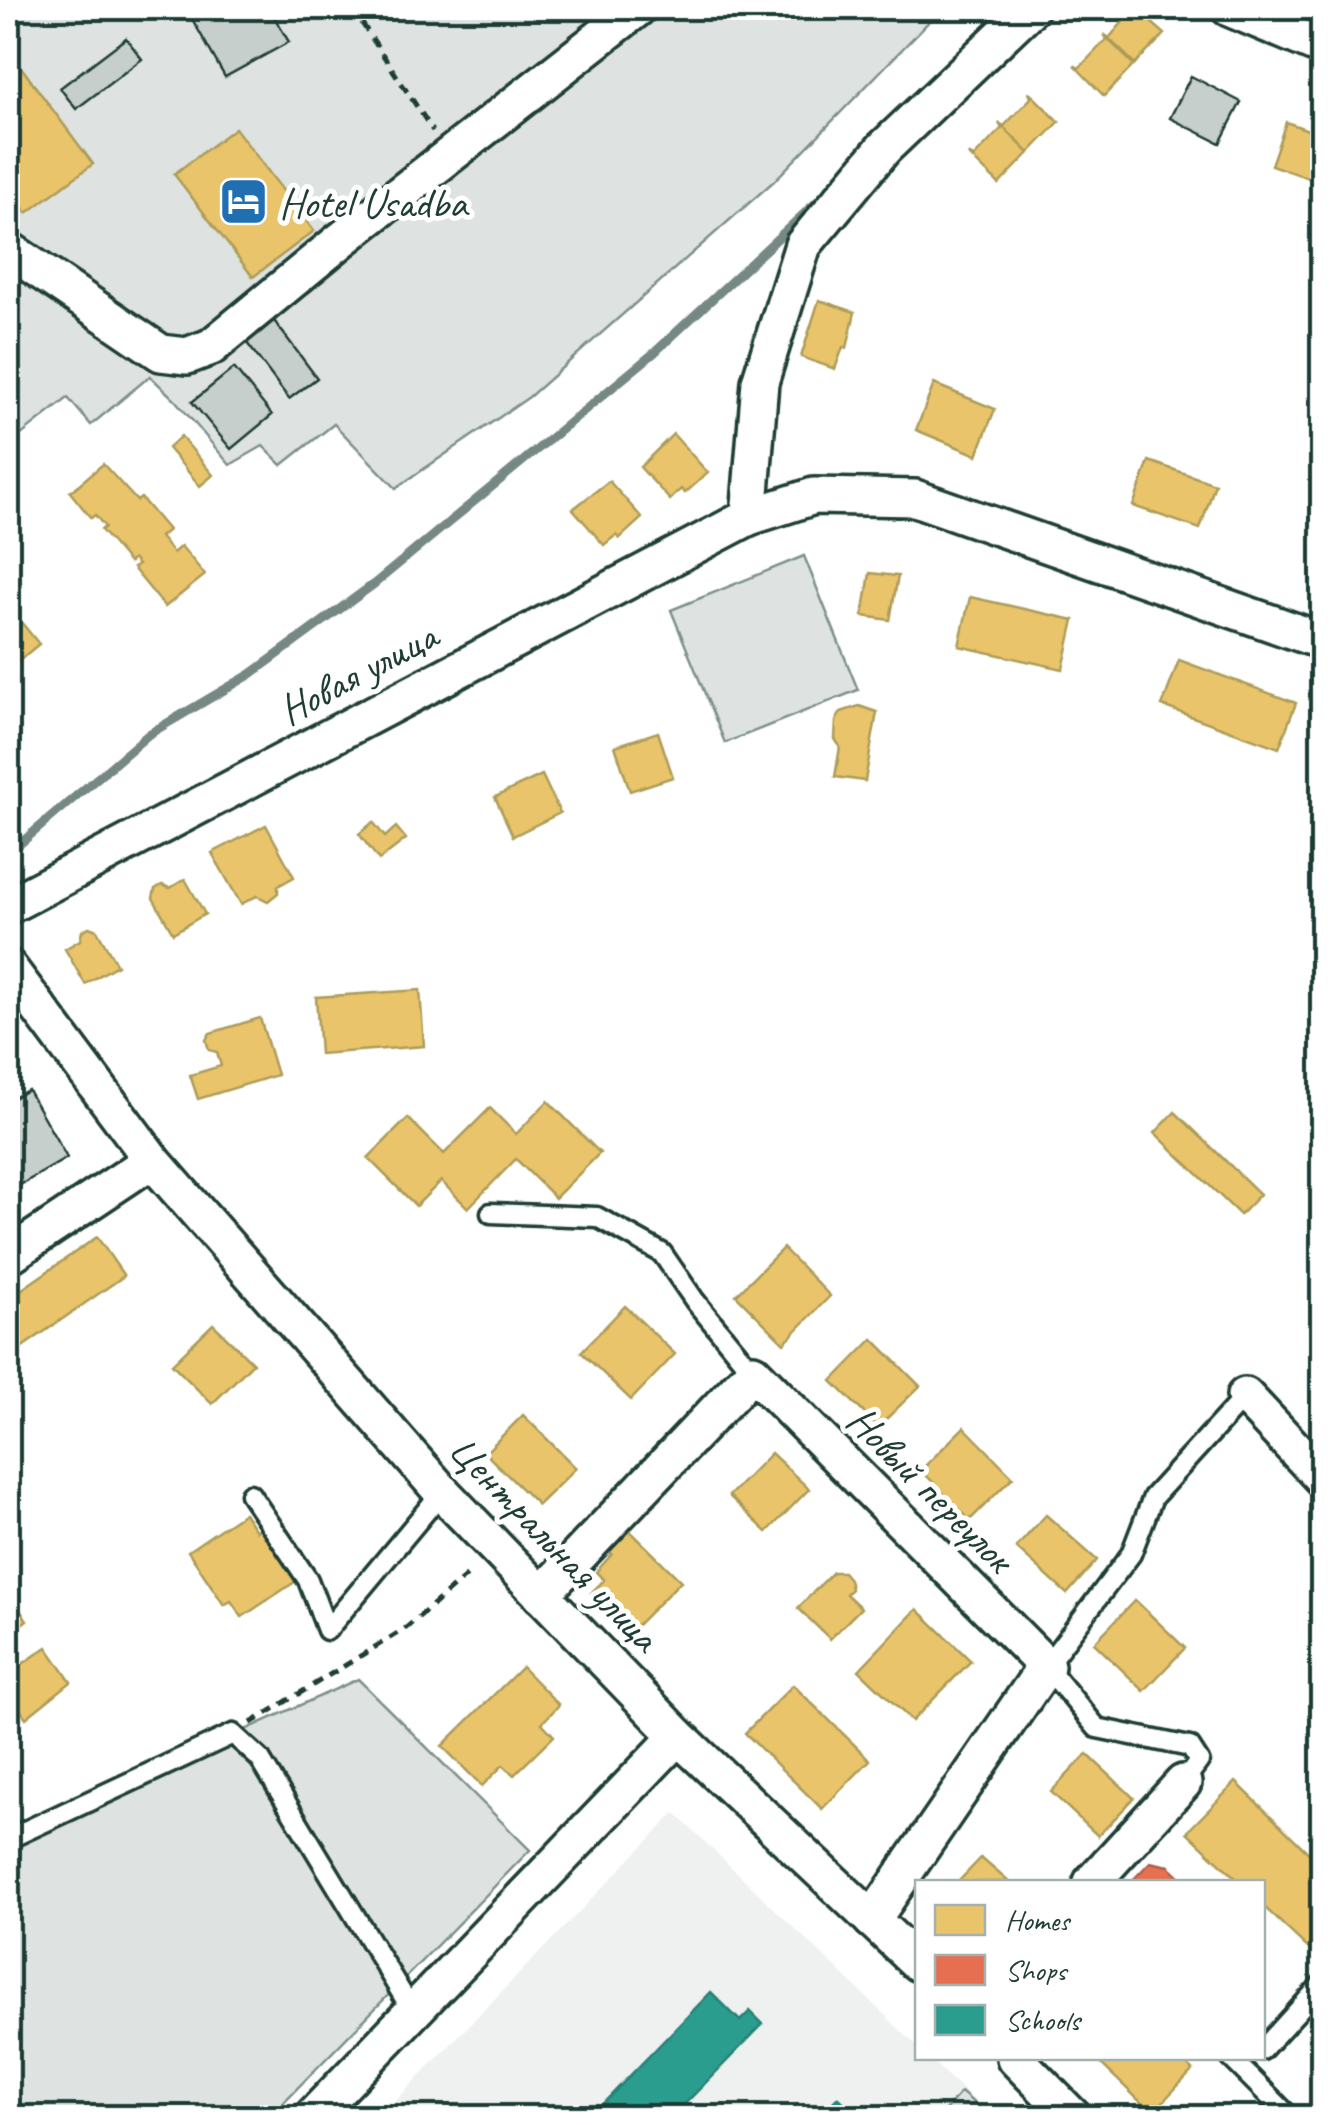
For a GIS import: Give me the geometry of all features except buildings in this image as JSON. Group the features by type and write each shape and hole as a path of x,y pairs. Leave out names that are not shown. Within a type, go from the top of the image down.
{"street":[{"path":"8,250 161,352 187,356 211,348 638,8"},
{"path":"748,517 760,382 803,245 884,148 1031,8"},
{"path":"1229,8 1322,47"},
{"name":"Новая улица","path":"8,906 748,517 814,496 914,498 1322,641"},
{"name":"Центральная улица","path":"8,967 152,1160 442,1492 678,1736 915,1959"},
{"path":"8,1256 152,1160"},
{"path":"541,1595 753,1372"},
{"name":"Новый переулок","path":"753,1372 1046,1666"},
{"path":"1245,1396 1322,1478"},
{"path":"872,1920 1046,1666"},
{"path":"312,2118 678,1736"},
{"path":"1094,1880 1183,1783"},
{"path":"1017,2060 1074,2118"}],"lane":[{"path":"491,1213 596,1217 662,1253 695,1302 753,1372"},
{"path":"1183,1783 1200,1761 1190,1747 1097,1728 1046,1666 1131,1554 1153,1497 1245,1396"},
{"path":"250,1494 308,1580 326,1630 442,1492"},
{"path":"8,1839 233,1734 260,1759 413,2012"},
{"path":"1265,2047 1322,1984"},
{"path":"1244,2062 1291,2118"}],"path":[{"path":"352,8 449,155"},
{"path":"233,1734 406,1628 497,1549"}],"shaded area":[{"path":"8,8 942,8 774,181 529,397 396,488 334,424 282,465 263,446 230,465 150,376 91,425 68,398 11,443 8,378 20,368 8,350"},
{"path":"804,556 858,690 725,743 671,610"},
{"path":"358,1679 530,1850 269,2117 8,2118 8,1837"},
{"path":"675,1813 915,2044 915,2060 931,2060 991,2117 379,2118"},
{"path":"961,2092 990,2117 939,2117"}],"waterway":[{"path":"8,854 149,734 251,674 374,584 654,353 822,197"}],"place":[{"name":"Hotel Usadba","path":"244,202"}]}
